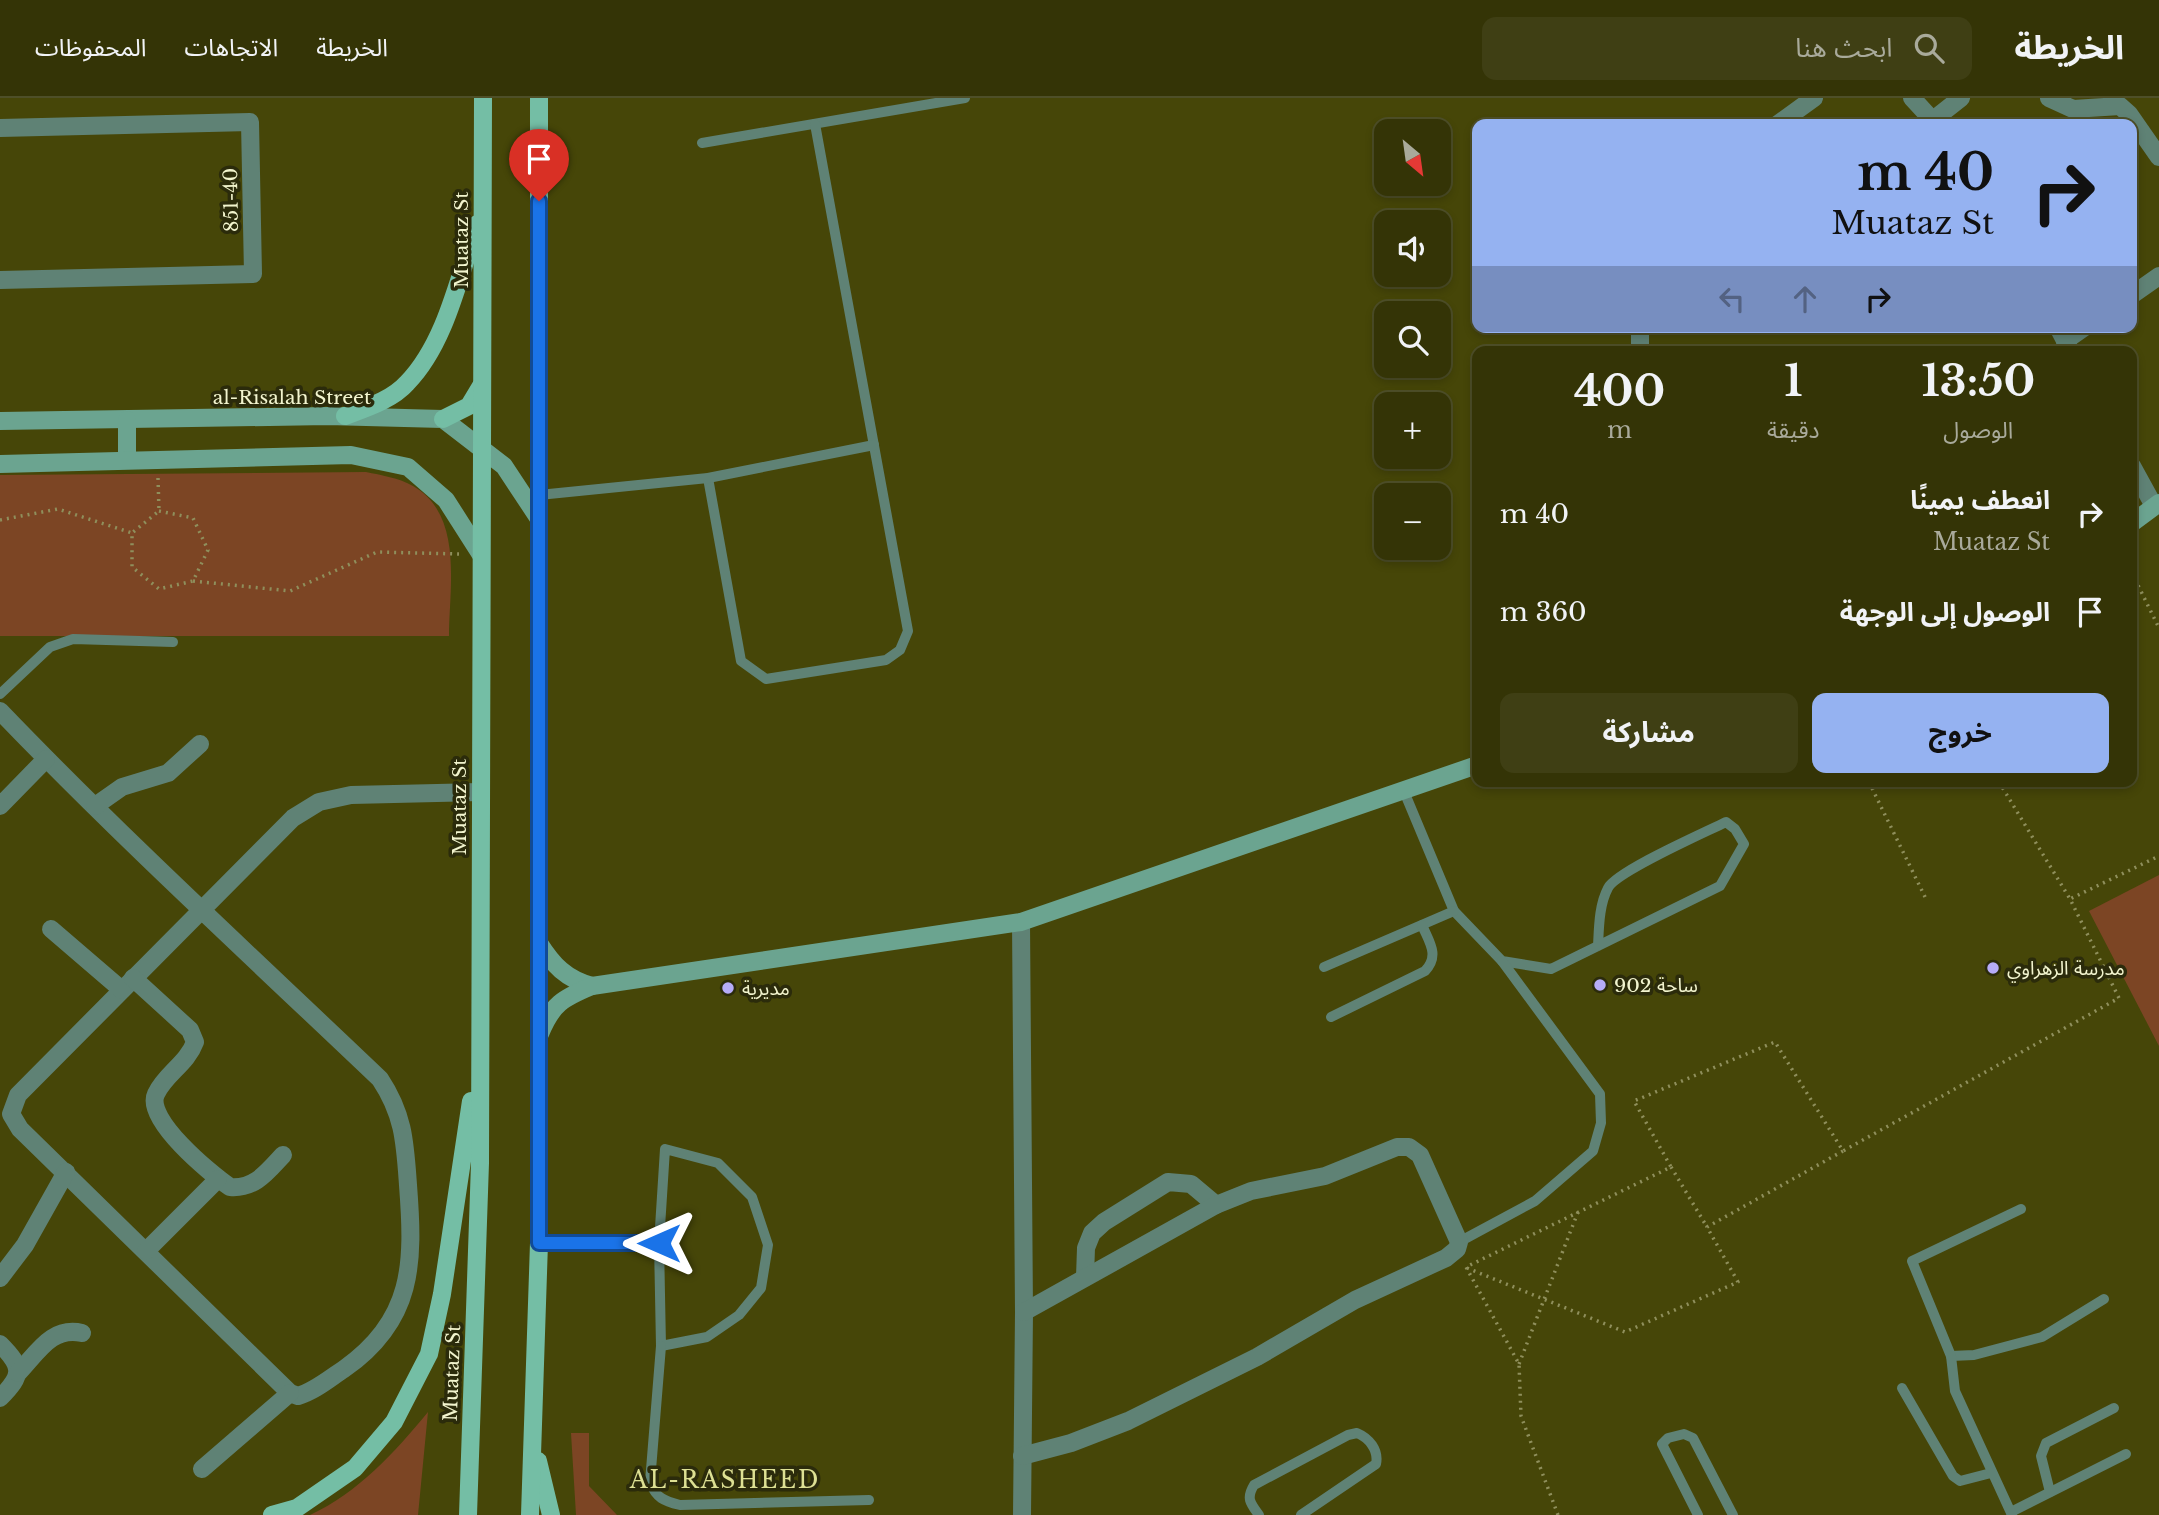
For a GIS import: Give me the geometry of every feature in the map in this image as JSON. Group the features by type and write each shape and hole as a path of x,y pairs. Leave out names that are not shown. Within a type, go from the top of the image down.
{"main road":[{"name":"Muataz St","path":"468,1515 480,1163 482,98"},
{"path":"530,1515 539,1243 539,98"},
{"path":"345,416 377,403 407,384 429,353 482,211"},
{"path":"443,419 469,405 482,383"},
{"path":"272,1515 297,1508 355,1468 394,1422 429,1354 442,1294 480,1042"},
{"path":"533,1439 551,1515"}],"street":[{"path":"1785,119 1814,98"},
{"path":"1912,98 1932,119"},
{"path":"1938,119 1961,98"},
{"path":"2049,98 2073,108 2125,102 2132,119"},
{"name":"851-40","path":"0,128 250,122 253,274 0,279"},
{"path":"2137,126 2159,158"},
{"path":"2137,291 2159,276"},
{"name":"al-Risalah Street","path":"0,421 345,416 443,419"},
{"path":"127,419 127,459"},
{"path":"443,419 504,466 539,519"},
{"path":"0,464 351,455 408,467 446,500 481,555"},
{"path":"2137,474 2157,504 2137,519"},
{"path":"0,711 95,807 201,909 380,1079 394,1101 404,1131 411,1238 411,1260 405,1293 383,1335 352,1363 306,1393 298,1395 290,1393 6,1113 18,1095 201,909 293,818 318,802 351,794 480,792"},
{"path":"95,807 122,787 168,773 200,744"},
{"path":"0,806 46,759"},
{"path":"539,1036 549,1011 568,996 592,986 1021,922 1403,788 1472,767"},
{"path":"1021,922 1024,1312 1021,1515"},
{"path":"51,929 190,1030 195,1042 190,1057 156,1094 154,1105 165,1127 218,1179 230,1187 243,1188 256,1183 283,1155"},
{"path":"539,943 553,965 576,981 592,986"},
{"path":"1022,1456 1070,1443 1128,1421 1257,1357 1355,1300 1446,1258 1457,1249 1459,1242 1420,1155 1409,1147 1397,1147 1325,1176 1251,1191 1216,1205 1024,1312"},
{"path":"0,1278 25,1245 66,1172"},
{"path":"146,1251 218,1179"},
{"path":"1085,1278 1086,1248 1092,1233 1104,1222 1168,1182 1191,1184 1216,1205"},
{"path":"0,1398 13,1386 18,1373 55,1334 68,1330 82,1333"},
{"path":"0,1344 16,1360 18,1373"},
{"path":"202,1469 290,1393"}],"lane":[{"path":"702,143 965,98"},
{"path":"708,478 741,661 766,680 886,660 901,650 908,631 815,124"},
{"path":"539,495 708,478 874,445"},
{"path":"0,694 50,647 73,639 173,642"},
{"path":"1403,788 1454,911 1502,961 1600,1094 1601,1123 1593,1151 1535,1201 1459,1242"},
{"path":"1502,961 1551,969 1598,946 1720,886 1744,844 1735,829 1726,822 1631,870 1609,886 1599,919 1598,946"},
{"path":"1324,967 1454,911"},
{"path":"1331,1017 1425,971 1432,964 1434,952 1422,925"},
{"path":"661,1346 708,1337 739,1315 761,1288 768,1245 752,1197 718,1163 665,1149 659,1243 661,1346 650,1482 654,1494 663,1501 680,1504 869,1500"},
{"path":"2021,1209 1912,1261 1951,1356 1955,1391 2012,1513 2126,1454"},
{"path":"539,1243 659,1243"},
{"path":"1951,1356 1973,1355 2042,1337 2104,1299"},
{"path":"1902,1388 1953,1476 1960,1481 1991,1473"},
{"path":"2050,1492 2041,1456 2046,1443 2114,1408"},
{"path":"1259,1515 1249,1502 1248,1493 1254,1485 1348,1435 1357,1433 1367,1437 1377,1457 1376,1464 1301,1515"},
{"path":"1698,1515 1662,1444 1668,1438 1684,1434 1693,1438 1733,1515"}],"path":[{"path":"157,458 159,511"},
{"path":"0,520 58,509 132,533"},
{"path":"159,511 193,518 208,550 193,581"},
{"path":"132,533 159,511"},
{"path":"132,533 132,568 159,589 193,581 290,591 377,552 481,555"},
{"path":"2137,583 2159,628"},
{"path":"1870,787 1926,899"},
{"path":"1707,1227 2119,998 2070,899 2002,787"},
{"path":"2070,899 2159,856"},
{"path":"1466,1267 1625,1332 1738,1283 1634,1101 1775,1042 1843,1152"},
{"path":"1466,1267 1671,1167"},
{"path":"1558,1515 1521,1416 1519,1364 1578,1212"},
{"path":"1466,1267 1519,1364"}],"shaded area":[{"path":"366,472 413,486 429,499 440,515 450,554 449,636 0,636 0,475"},
{"path":"2159,875 2159,1046 2089,911"},
{"path":"428,1412 418,1515 310,1515 344,1495 375,1470"},
{"path":"571,1433 589,1433 589,1486 617,1515 576,1515"}],"place":[{"name":"مدرسة الزهراوي","path":"1993,968"},
{"name":"ساحة 902","path":"1600,985"},
{"name":"مديرية","path":"728,988"}],"district":[{"name":"AL-RASHEED","path":"725,1480"}],"route":[{"path":"539,201 539,1243 659,1243"}]}
